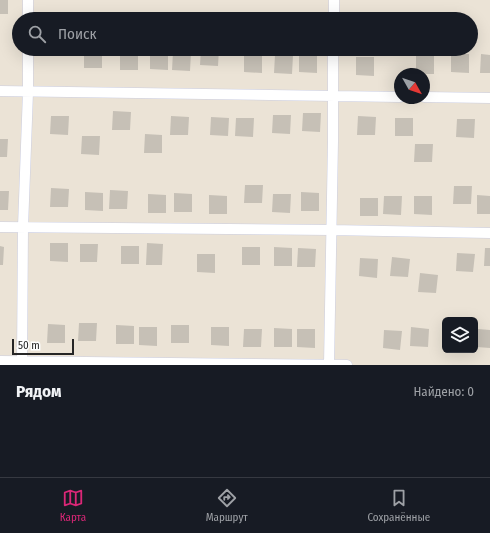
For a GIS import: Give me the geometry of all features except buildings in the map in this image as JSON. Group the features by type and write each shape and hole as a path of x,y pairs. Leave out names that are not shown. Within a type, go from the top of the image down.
{"street":[{"path":"28,0 28,12"},
{"path":"334,0 334,12"},
{"path":"22,363 23,228 28,56"},
{"path":"329,365 333,56"},
{"path":"0,91 394,97"},
{"path":"430,97 490,98"},
{"path":"0,227 490,233"},
{"path":"0,361 22,363 347,365"}]}
